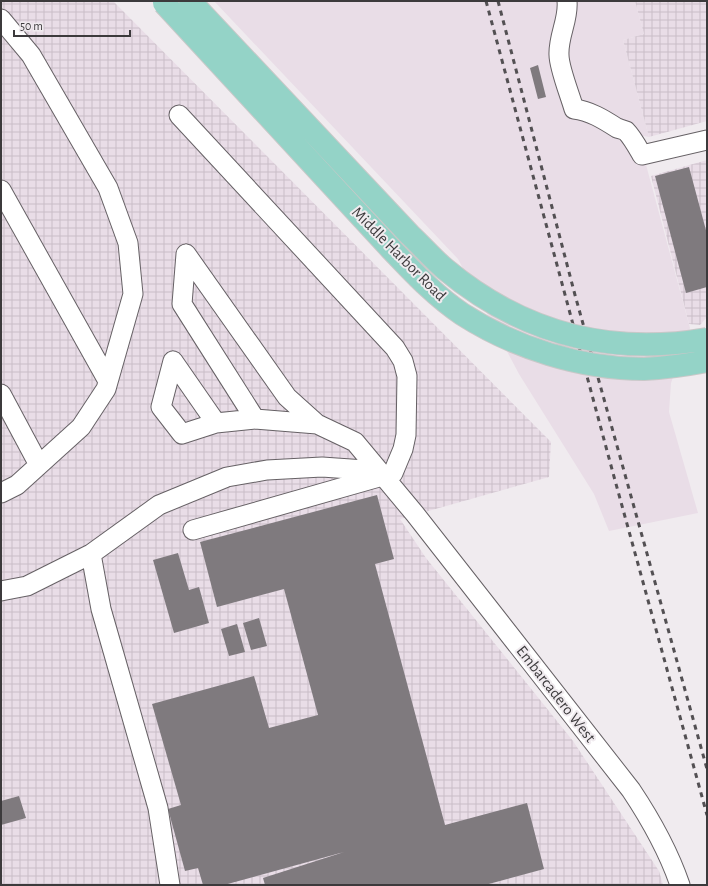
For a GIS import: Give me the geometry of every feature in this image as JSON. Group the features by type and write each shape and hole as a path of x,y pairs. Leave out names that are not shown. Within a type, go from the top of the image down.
{"main road":[{"name":"Middle Harbor Road","path":"190,1 410,235 445,269 478,292 506,310 541,326 576,338 610,344 644,346 681,344 707,339"},
{"name":"Middle Harbor Road","path":"164,3 428,288 462,314 496,333 529,347 567,359 607,366 643,369 707,361"}],"street":[{"path":"567,1 568,12 562,29 558,56 574,109 583,110 589,114 603,118 618,129 626,131 642,155 707,140"},
{"path":"1,19 31,55 108,188 128,243 133,294 106,389 80,427 17,485 1,493"},
{"path":"1,591 28,586 91,554 159,505 226,476 267,470 322,467 394,474 403,449 406,435 407,376 403,361 394,348 179,115"},
{"path":"1,190 108,381"},
{"path":"254,419 182,304 186,254 287,397 317,424 355,442 382,474"},
{"path":"1,394 39,465"},
{"path":"216,423 254,419 317,424"},
{"path":"193,530 382,474"},
{"name":"Embarcadero West","path":"382,474 631,790 650,818 667,852 680,885"},
{"path":"91,554 101,609 158,808 170,885"}],"shaded area":[{"path":"1,1 113,1 551,442 549,477 400,519 426,558 573,741 659,871 663,885 1,885"},
{"path":"214,1 635,1 644,34 623,40 649,137 638,135 690,328 671,383 669,412 698,513 609,531 594,494 519,374 458,259"},
{"path":"635,1 707,1 707,121 649,137 623,40 644,34"},
{"path":"707,160 707,317 700,325 689,324 651,176"}],"building":[{"path":"538,65 546,97 538,99 530,68"},
{"path":"689,167 707,234 707,287 686,293 655,176"},
{"path":"377,495 394,559 375,564 445,825 527,803 544,869 485,885 265,885 263,878 344,852 224,885 203,885 198,868 185,871 168,809 181,805 152,704 254,676 269,728 318,715 284,589 217,607 200,542"},
{"path":"178,553 189,590 199,587 209,623 174,633 153,560"},
{"path":"259,618 267,646 251,650 243,623"},
{"path":"237,624 245,652 229,656 221,629"},
{"path":"19,796 26,818 1,825 1,801"}],"railway":[{"path":"486,1 707,815"},
{"path":"498,1 575,295 707,769"}]}
